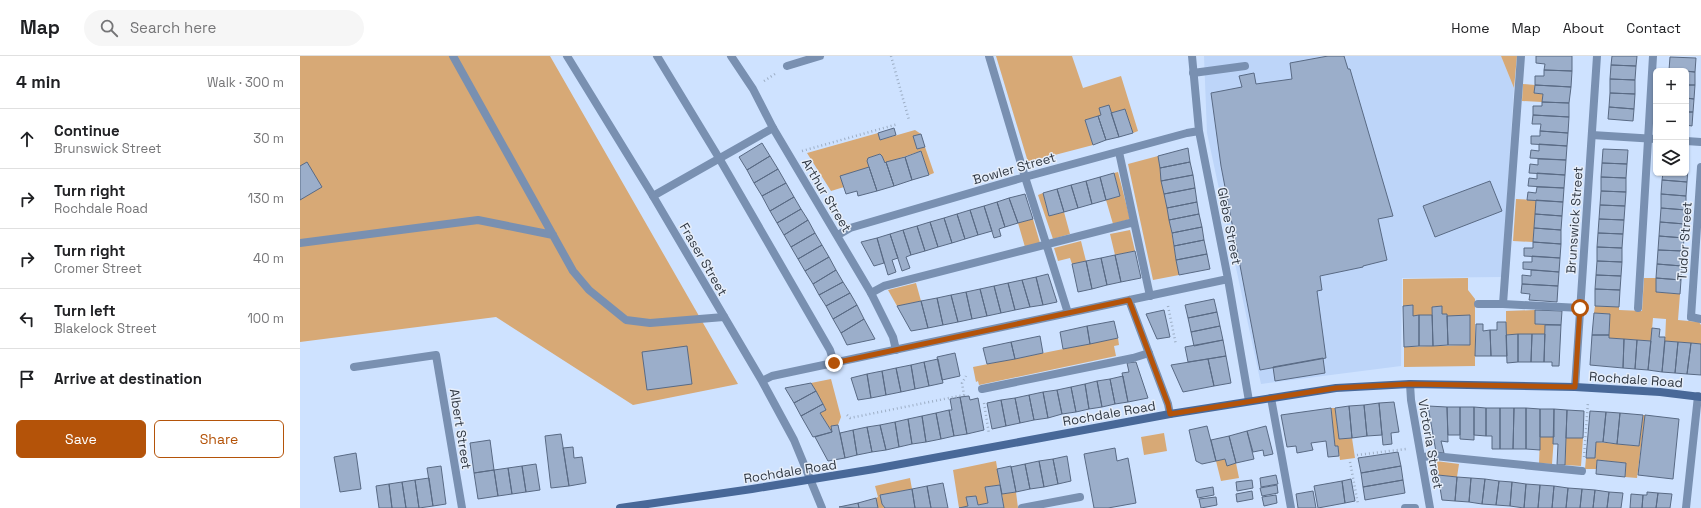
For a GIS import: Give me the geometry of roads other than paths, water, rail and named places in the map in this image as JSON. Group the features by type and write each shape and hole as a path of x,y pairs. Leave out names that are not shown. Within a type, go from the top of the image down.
{"main road":[{"name":"Rochdale Road","path":"620,508 874,469 1170,414 1336,388 1410,384 1575,387 1700,396"}],"street":[{"path":"453,56 573,271 589,290 626,320 650,323 724,317"},
{"name":"Fraser Street","path":"567,56 653,196 762,381 794,440 822,508"},
{"path":"657,56 720,158 830,350 834,363"},
{"name":"Arthur Street","path":"731,56 753,89 774,128 871,293 892,337 896,350"},
{"path":"787,66 820,56"},
{"path":"989,56 1068,313"},
{"name":"Glebe Street","path":"1192,56 1200,131 1249,401"},
{"path":"1503,304 1521,56"},
{"name":"Brunswick Street","path":"1575,387 1597,56"},
{"path":"1638,308 1653,56"},
{"path":"1193,73 1245,66"},
{"path":"653,196 774,128"},
{"name":"Bowler Street","path":"838,236 850,228 1025,177 1200,131"},
{"path":"1592,135 1653,139"},
{"path":"1689,141 1701,142"},
{"path":"1119,152 1150,296"},
{"name":"Tudor Street","path":"1701,167 1691,317 1701,319"},
{"path":"300,243 478,220 553,235"},
{"path":"871,293 884,286 1134,222"},
{"path":"762,381 772,376 1228,279"},
{"path":"1129,300 1168,404 1170,414"},
{"path":"1478,304 1580,308"},
{"path":"982,389 1133,358 1149,353"},
{"name":"Albert Street","path":"354,367 436,355 462,508"},
{"name":"Victoria Street","path":"1410,384 1430,508"},
{"path":"1686,508 1700,396"},
{"path":"1271,398 1291,508"},
{"path":"1422,457 1434,456 1582,471"},
{"path":"1022,508 1080,497"},
{"path":"1405,508 1415,508"}]}
